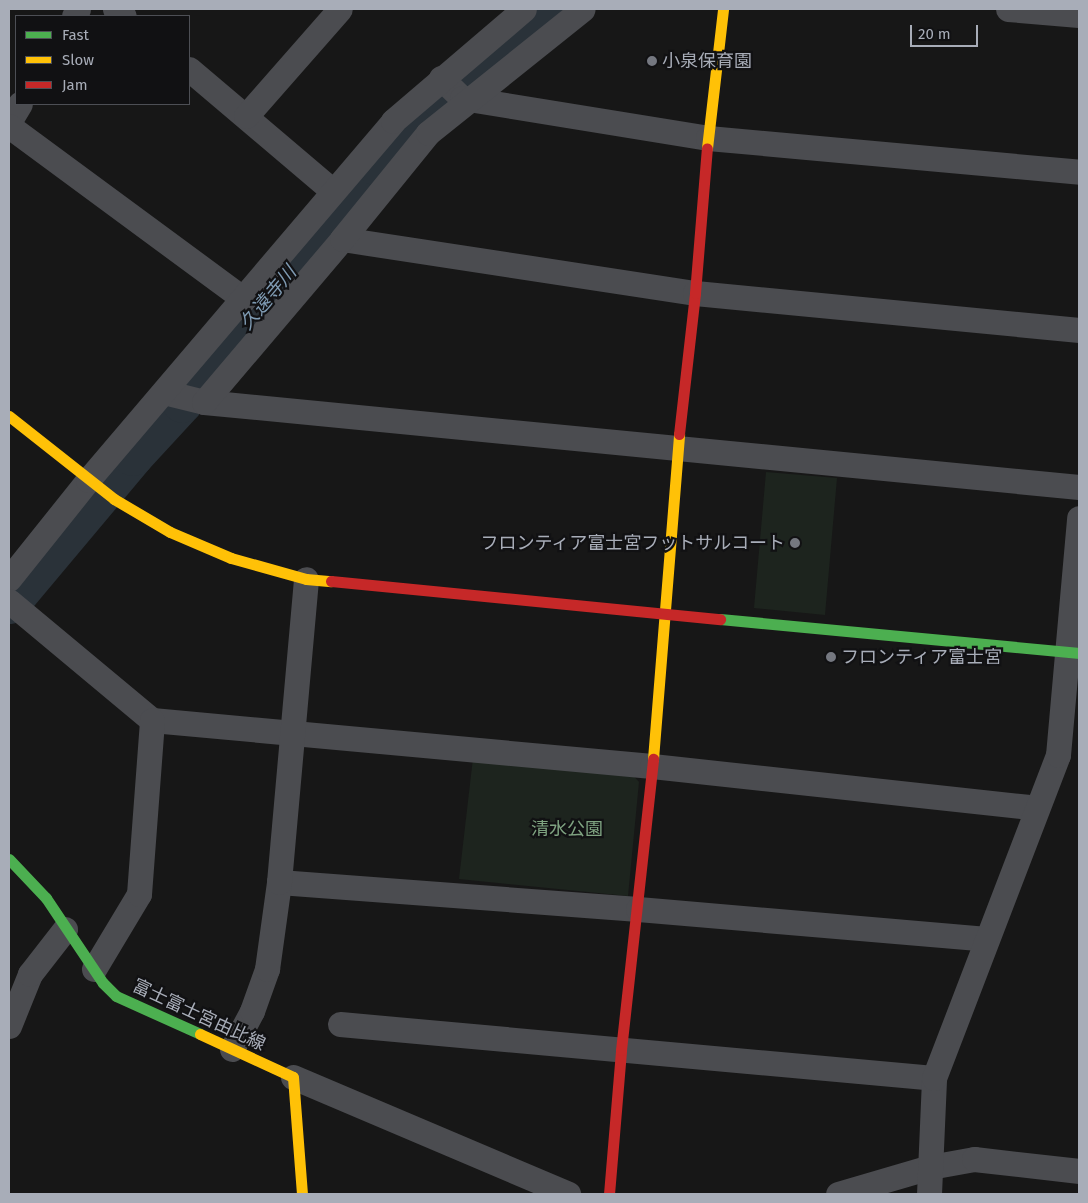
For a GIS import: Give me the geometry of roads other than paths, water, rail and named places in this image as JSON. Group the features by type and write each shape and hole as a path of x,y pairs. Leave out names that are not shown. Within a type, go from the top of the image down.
{"street":[{"path":"246,116 340,9"},
{"path":"9,579 91,482 186,397 342,239 428,133 455,90 524,9"},
{"path":"186,397 244,299 393,121 455,90 583,9"},
{"path":"610,1194 621,1050 638,909 666,612 677,449 695,293 708,138 723,9"},
{"path":"1008,9 1079,15"},
{"path":"190,70 333,191"},
{"path":"455,90 708,138 1079,172"},
{"path":"9,122 19,105"},
{"path":"9,126 244,299"},
{"path":"342,239 695,293 1079,330"},
{"path":"186,397 677,449 1079,487"},
{"path":"9,416 114,499 170,532 231,558 306,579 1073,652"},
{"path":"929,1194 934,1078 1058,754 1073,652 1079,518"},
{"path":"232,1049 252,1011 267,969 279,882 306,579"},
{"path":"15,606 152,720 652,766 1037,808"},
{"path":"94,969 139,894 152,720"},
{"name":"富士富士宮由比線","path":"9,859 46,898 65,929 116,996 293,1077"},
{"path":"279,882 638,909 987,939"},
{"path":"9,1026 30,974 65,929"},
{"path":"340,1024 934,1078"},
{"path":"302,1194 293,1077 527,1187 568,1194"},
{"path":"838,1194 930,1166 974,1159 1078,1171"}],"waterway":[{"name":"久遠寺川","path":"9,603 133,455 182,402 377,165 440,98 542,9"}],"place":[{"name":"小泉保育園","path":"652,61"},
{"name":"フロンティア富士宮フットサルコート","path":"795,543"},
{"name":"フロンティア富士宮","path":"831,657"}],"park label":[{"name":"清水公園","path":"567,829"}]}
